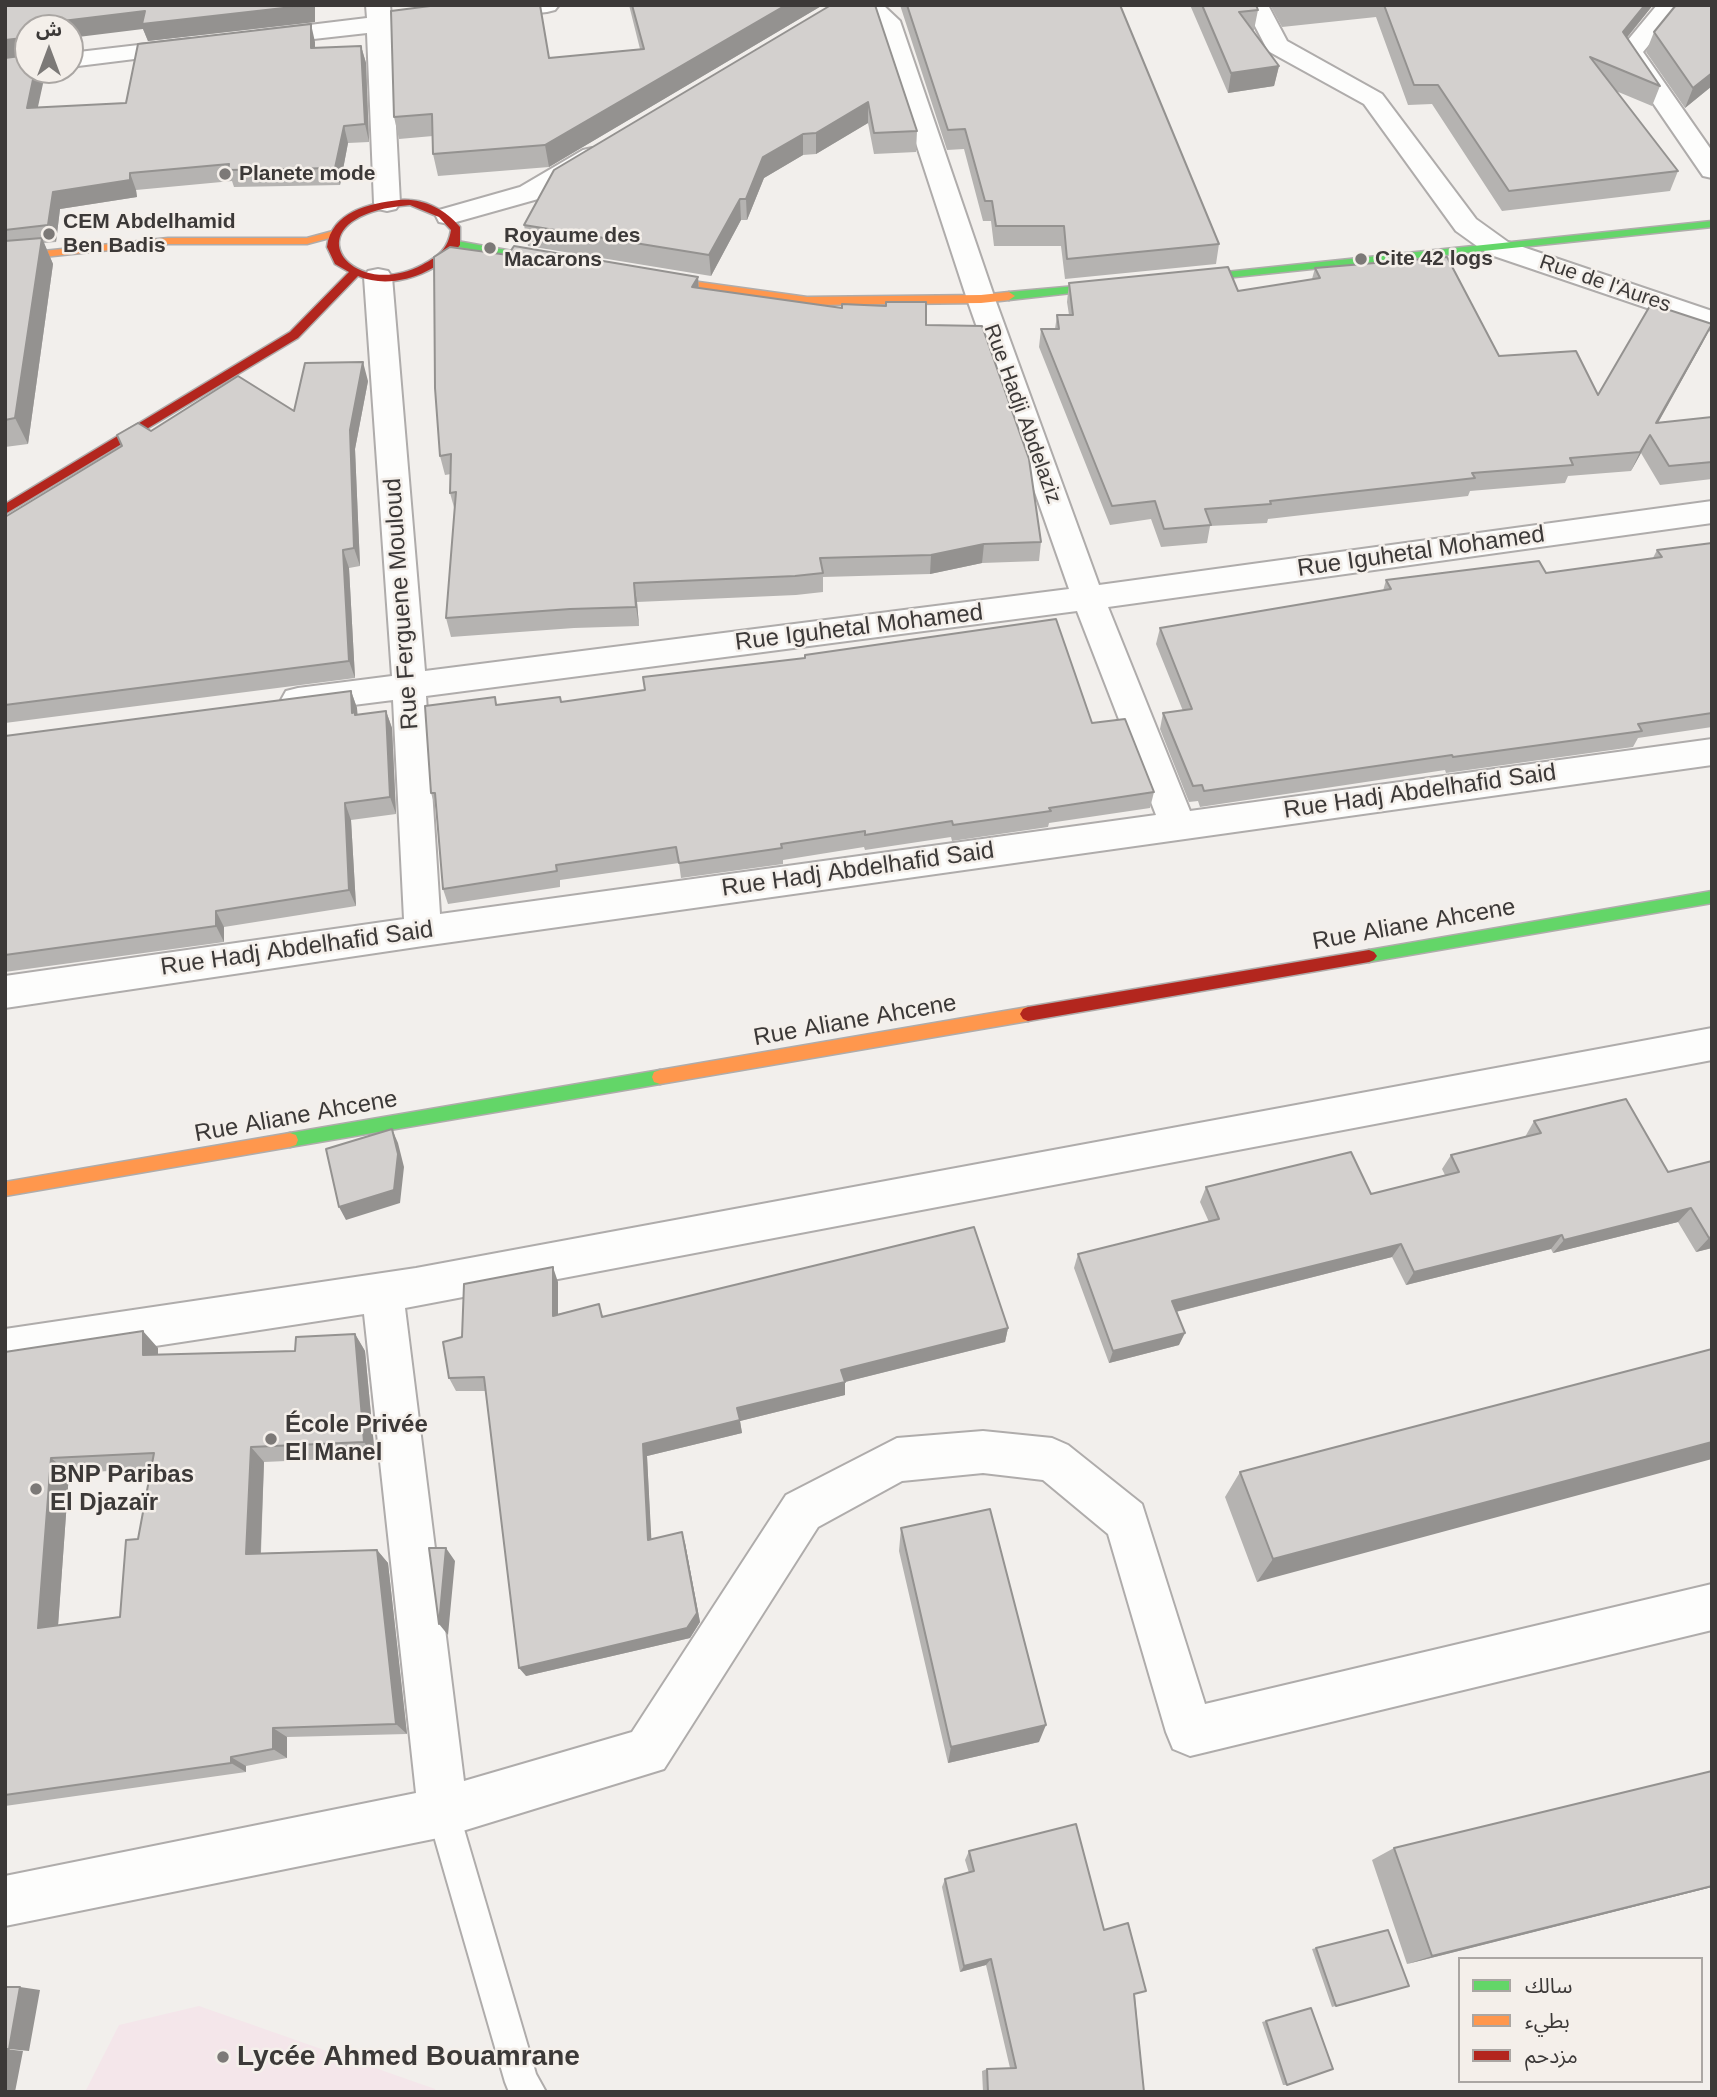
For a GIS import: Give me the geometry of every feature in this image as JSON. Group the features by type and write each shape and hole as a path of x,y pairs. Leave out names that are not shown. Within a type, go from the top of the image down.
{"street":[{"path":"84,58 224,42 378,15 547,5"},
{"name":"Rue Hadji Abdelaziz","path":"868,5 888,21 981,299 1087,598 1178,826"},
{"name":"Rue de l'Aures","path":"1256,5 1277,46 1373,99 1466,225 1498,248 1712,321"},
{"path":"1670,5 1630,52 1712,170"},
{"path":"378,15 387,203"},
{"path":"449,216 529,193 612,145"},
{"path":"411,202 433,207 449,216 458,229 457,244 446,258 428,269 403,276 367,275 339,263 331,249 333,234 344,221 363,210 387,203 411,202"},
{"path":"628,275 807,301 981,299 1712,224"},
{"path":"5,258 168,241 307,241 333,234"},
{"path":"457,244 575,265"},
{"path":"5,510 294,335 367,275"},
{"name":"Rue Ferguene Mouloud","path":"367,275 409,686 423,930"},
{"name":"Rue Iguhetal Mohamed","path":"275,704 1087,598 1712,512"},
{"name":"Rue Hadj Abdelhafid Said","path":"5,992 423,930 1712,751"},
{"name":"Rue Aliane Ahcene","path":"5,1189 1712,897"},
{"path":"5,1349 382,1292 1712,1044"},
{"path":"382,1292 443,1812"},
{"path":"5,1901 443,1812 647,1752 802,1511 897,1461 983,1452 1052,1461 1126,1520 1190,1731 1712,1607"}],"lane":[{"path":"443,1812 522,2082 529,2092"}],"shaded area":[{"name":"Lycée Ahmed Bouamrane","path":"199,2006 435,2089 436,2092 85,2092 119,2025"}],"building":[{"path":"5,5 310,5 142,24 145,11 84,18 84,14 14,14 14,39 5,40"},
{"path":"438,5 540,5 549,58 644,49 632,5 786,5 545,145 433,154 432,114 394,117 391,11"},
{"path":"831,5 875,5 917,131 874,133 868,102 816,133 803,134 763,157 746,199 740,199 709,255 524,225 554,170"},
{"path":"907,5 1120,5 1219,244 1067,259 1064,226 996,226 992,201 985,201 965,129 948,130"},
{"path":"1202,5 1256,5 1258,10 1239,12 1279,66 1231,73"},
{"path":"1384,5 1645,5 1623,32 1660,86 1590,57 1678,171 1509,191 1438,85 1414,85"},
{"path":"1676,5 1712,5 1712,73 1693,88 1654,32"},
{"path":"311,24 311,48 361,46 365,124 344,126 335,168 228,170 229,164 130,173 130,180 53,192 48,225 5,230 5,58 14,57 14,84 32,84 27,108 126,103 138,44"},
{"path":"42,238 15,418 5,420 5,241"},
{"path":"514,246 698,277 692,287 842,308 842,304 886,306 886,302 926,302 926,325 982,326 1029,459 1041,542 984,544 931,555 820,558 823,573 795,576 634,583 636,607 446,618 456,492 450,493 451,454 440,456 435,388 434,257 450,247 508,255"},
{"path":"1447,257 1499,356 1576,351 1598,395 1651,304 1712,324 1656,423 1712,417 1712,462 1669,466 1650,435 1640,452 1570,458 1573,465 1472,473 1475,478 1270,501 1271,504 1205,509 1211,525 1164,529 1155,501 1112,506 1041,329 1059,329 1057,315 1073,315 1069,283 1228,267 1238,291 1320,278 1315,268"},
{"path":"363,362 350,430 354,548 343,550 349,661 5,705 5,517 122,446 117,435 138,423 151,431 238,376 294,411 305,363"},
{"path":"1712,543 1712,713 1638,724 1642,731 1204,791 1202,785 1193,786 1163,713 1192,709 1160,628 1391,589 1386,580 1539,561 1546,573 1662,557 1657,550"},
{"path":"1056,619 1092,723 1125,719 1154,792 953,825 952,821 865,835 865,831 781,844 782,848 679,863 676,847 556,865 557,871 443,889 435,793 431,793 425,706 495,697 496,705 560,697 561,702 645,690 643,677 805,658 805,655"},
{"path":"351,691 352,713 355,712 355,715 386,711 390,797 345,803 349,890 216,911 216,926 5,955 5,736"},
{"path":"1626,1099 1668,1172 1712,1161 1712,1237 1709,1238 1691,1208 1564,1240 1562,1235 1414,1272 1401,1244 1172,1301 1185,1333 1113,1351 1078,1254 1219,1219 1206,1187 1351,1152 1371,1194 1459,1172 1451,1155 1541,1133 1534,1121"},
{"path":"392,1129 398,1154 394,1190 339,1207 326,1149"},
{"path":"974,1227 1008,1328 841,1370 845,1382 737,1408 740,1420 643,1444 648,1540 682,1532 697,1613 687,1628 519,1668 484,1377 449,1378 443,1342 462,1337 464,1284 553,1267 553,1316 599,1304 602,1317"},
{"path":"143,1331 143,1355 295,1351 296,1337 355,1334 364,1442 251,1447 246,1554 377,1550 396,1724 273,1728 273,1749 231,1757 231,1763 5,1795 5,1352","holes":["154,1453 138,1539 126,1540 120,1617 38,1628 51,1458"]},
{"path":"1712,1349 1712,1442 1273,1559 1240,1472"},
{"path":"990,1509 1046,1725 951,1747 901,1528"},
{"path":"429,1548 446,1548 439,1624"},
{"path":"1712,1771 1712,1886 1432,1956 1394,1848"},
{"path":"1076,1824 1104,1930 1128,1923 1146,1991 1134,1994 1144,2092 988,2092 987,2069 1016,2068 991,1959 964,1966 945,1879 974,1871 969,1851"},
{"path":"1388,1930 1409,1986 1336,2006 1316,1948"},
{"path":"5,1987 20,1987 9,2049 5,2049"},
{"path":"1311,2008 1333,2069 1287,2085 1266,2021"}],"traffic: fast":[{"path":"1178,280 1712,224"},
{"path":"457,244 562,263"},
{"path":"1009,296 1121,285"},
{"path":"1369,956 1712,897"},
{"path":"290,1140 660,1077"}],"traffic: slow":[{"path":"5,258 168,241 307,241 333,234"},
{"path":"648,278 807,301 981,299 1009,296"},
{"path":"660,1077 1028,1014"},
{"path":"5,1189 290,1140"}],"traffic: jam":[{"path":"411,202 443,214 456,230 454,245 440,260 419,271 393,277 367,276 344,266 337,259 332,243 337,232 353,216 387,204 411,202"},
{"path":"5,510 294,335 356,272"},
{"path":"1028,1014 1369,956"}],"place":[{"name":"Planete mode","path":"225,174"},
{"name":"CEM Abdelhamid Ben Badis","path":"49,234"},
{"name":"Royaume des Macarons","path":"490,248"},
{"name":"Cite 42 logs","path":"1361,259"},
{"name":"École Privée El Manel","path":"271,1439"},
{"name":"BNP Paribas El Djazaïr","path":"36,1489"},
{"name":"Lycée Ahmed Bouamrane","path":"223,2057"}]}
